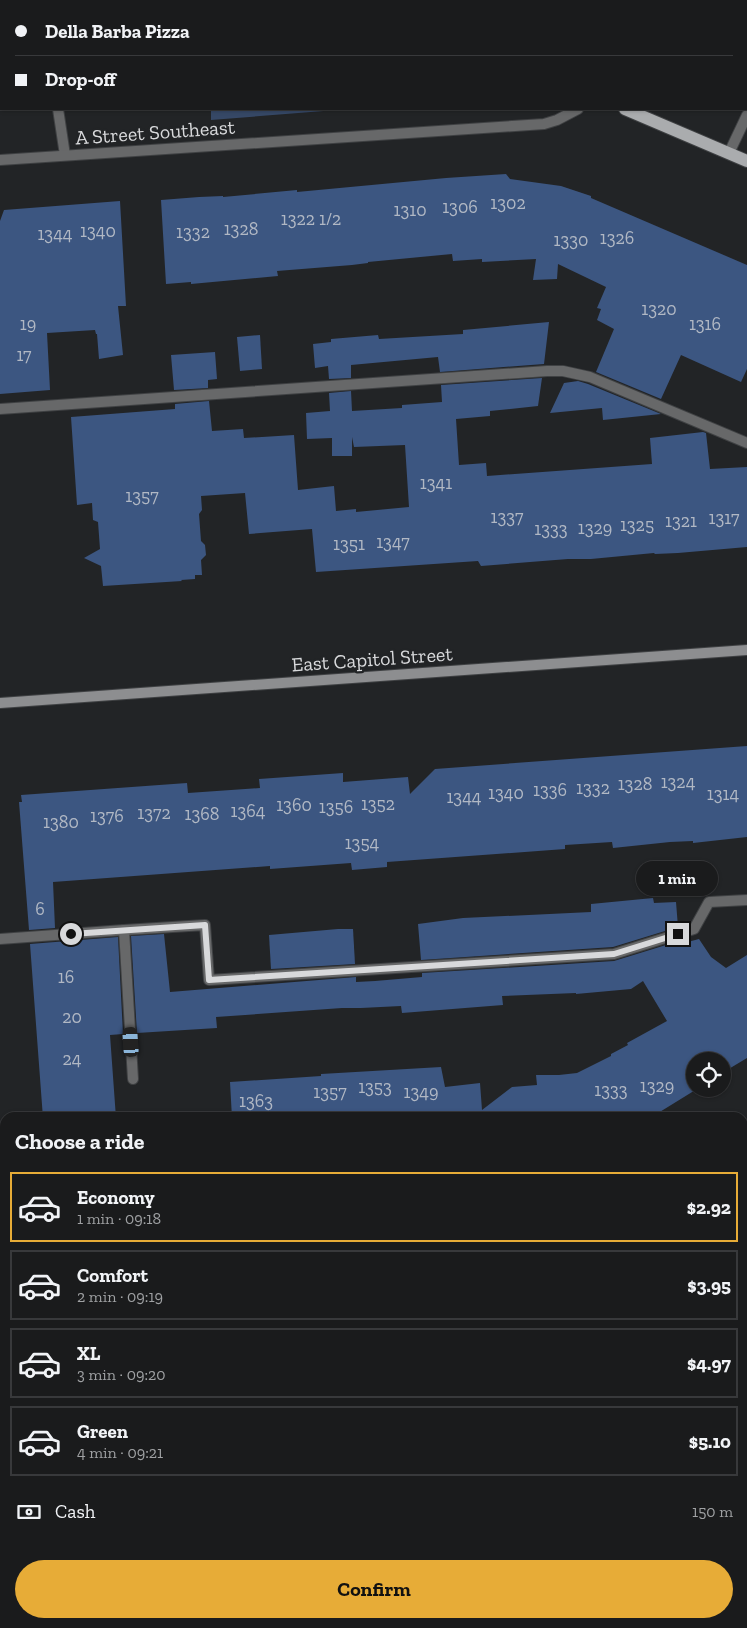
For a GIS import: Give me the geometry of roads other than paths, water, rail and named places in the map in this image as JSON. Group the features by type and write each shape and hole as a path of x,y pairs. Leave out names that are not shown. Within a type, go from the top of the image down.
{"main road":[{"path":"627,110 747,161"},
{"name":"East Capitol Street","path":"0,703 747,650"}],"street":[{"path":"58,110 65,155"},
{"name":"A Street Southeast","path":"0,160 544,124 557,120 576,110"},
{"path":"729,154 747,114"},
{"path":"0,409 537,371 564,371 590,377 747,442"},
{"path":"0,939 205,925 209,980 614,954 694,929 710,902 747,900"},
{"path":"124,930 133,1078"}]}
